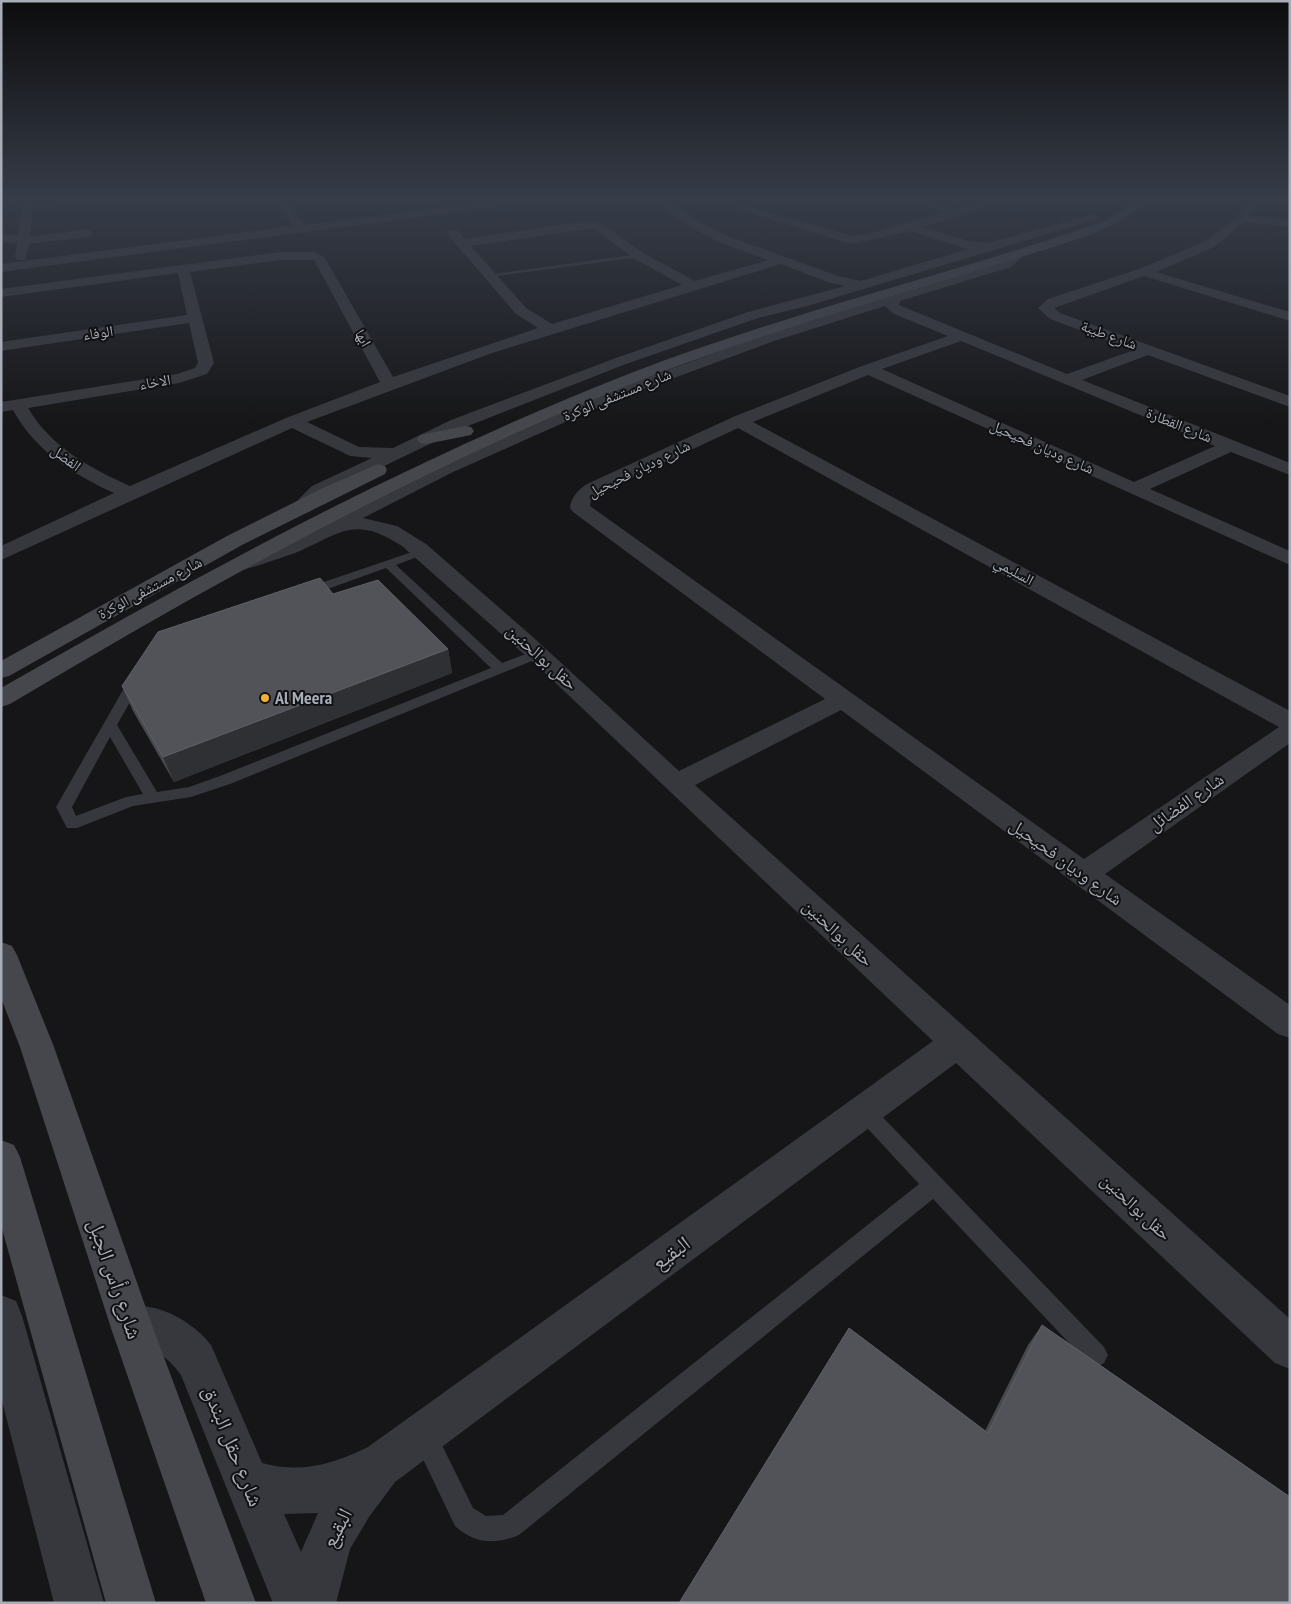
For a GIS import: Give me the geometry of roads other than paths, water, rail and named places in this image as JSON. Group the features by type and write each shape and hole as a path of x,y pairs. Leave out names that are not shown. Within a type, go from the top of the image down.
{"street":[{"name":"ابها","path":"1,293 141,274"},
{"name":"الاخاء","path":"10,406 179,378 201,371 206,363 185,274"},
{"name":"ابها","path":"328,274 389,384"},
{"path":"672,274 694,286"},
{"path":"1,554 129,493 292,422 389,384 548,328 735,274"},
{"path":"814,274 839,285"},
{"name":"شارع مستشفى الوكرة","path":"300,508 319,490 456,424 621,361 753,315 782,308 839,285 863,284 894,274"},
{"name":"شارع مستشفى الوكرة","path":"1,670 128,599 300,508 465,431 623,368 758,323 919,274"},
{"name":"شارع مستشفى الوكرة","path":"1,699 127,624 226,569 396,482 531,419 668,365 806,319 954,274"},
{"name":"شارع مستشفى الوكرة","path":"897,305 980,274"},
{"name":"شارع طيبة","path":"1138,274 1053,302 1045,308 1055,316 1290,402"},
{"path":"1150,274 1290,317"},
{"path":"490,275 521,311 548,328"},
{"name":"شارع القطارة","path":"863,309 897,305 962,336 1290,470"},
{"path":"758,323 764,317 782,308"},
{"name":"شارع مستشفى الوكرة","path":"379,514 446,468 503,445 570,413 669,373 863,309"},
{"path":"806,319 838,316"},
{"name":"الوفاء","path":"1,347 196,318"},
{"name":"شارع وديان فحيحيل","path":"962,336 868,369 739,421 594,488 584,495 580,501 580,508 1290,1024"},
{"path":"1068,379 1148,350"},
{"name":"شارع وديان فحيحيل","path":"868,369 1290,559"},
{"name":"الفضل","path":"10,406 55,452 75,466 129,493"},
{"path":"503,445 531,419"},
{"name":"السليمي","path":"739,421 1290,722"},
{"path":"292,422 356,452 384,455 398,452"},
{"path":"426,440 465,431"},
{"path":"1134,489 1230,446"},
{"path":"353,474 360,466 361,459 356,452"},
{"name":"حقل بوالحنين","path":"325,529 344,524 363,523 379,514 401,536 538,653 676,784 1290,1348"},
{"name":"شارع مستشفى الوكرة","path":"226,569 264,558 325,529"},
{"path":"676,784 842,700"},
{"name":"شارع الفضائل","path":"1083,874 1290,731"},
{"name":"شارع رأس الجبل","path":"1,954 38,1047 132,1328 231,1603"},
{"name":"البقيع","path":"247,1482 273,1490 300,1493 329,1488 357,1478 384,1463 958,1042"},
{"path":"1,1157 131,1603"},
{"path":"1,1316 78,1603"},
{"name":"شارع حقل البندق","path":"132,1328 167,1332 188,1348 206,1381 298,1603"},
{"name":"البقيع","path":"311,1603 324,1550 340,1517 361,1488 384,1463"}],"lane":[{"path":"490,275 499,274"},
{"path":"294,596 422,552"},
{"path":"388,564 500,669"},
{"path":"143,665 64,807 72,824 130,801 191,792 225,780 538,653"},
{"path":"110,724 152,797"},
{"path":"864,1111 1096,1355"},
{"path":"423,1434 464,1517 474,1526 486,1531 510,1526 934,1185"}],"place":[{"name":"Al Meera","path":"265,698"}]}
